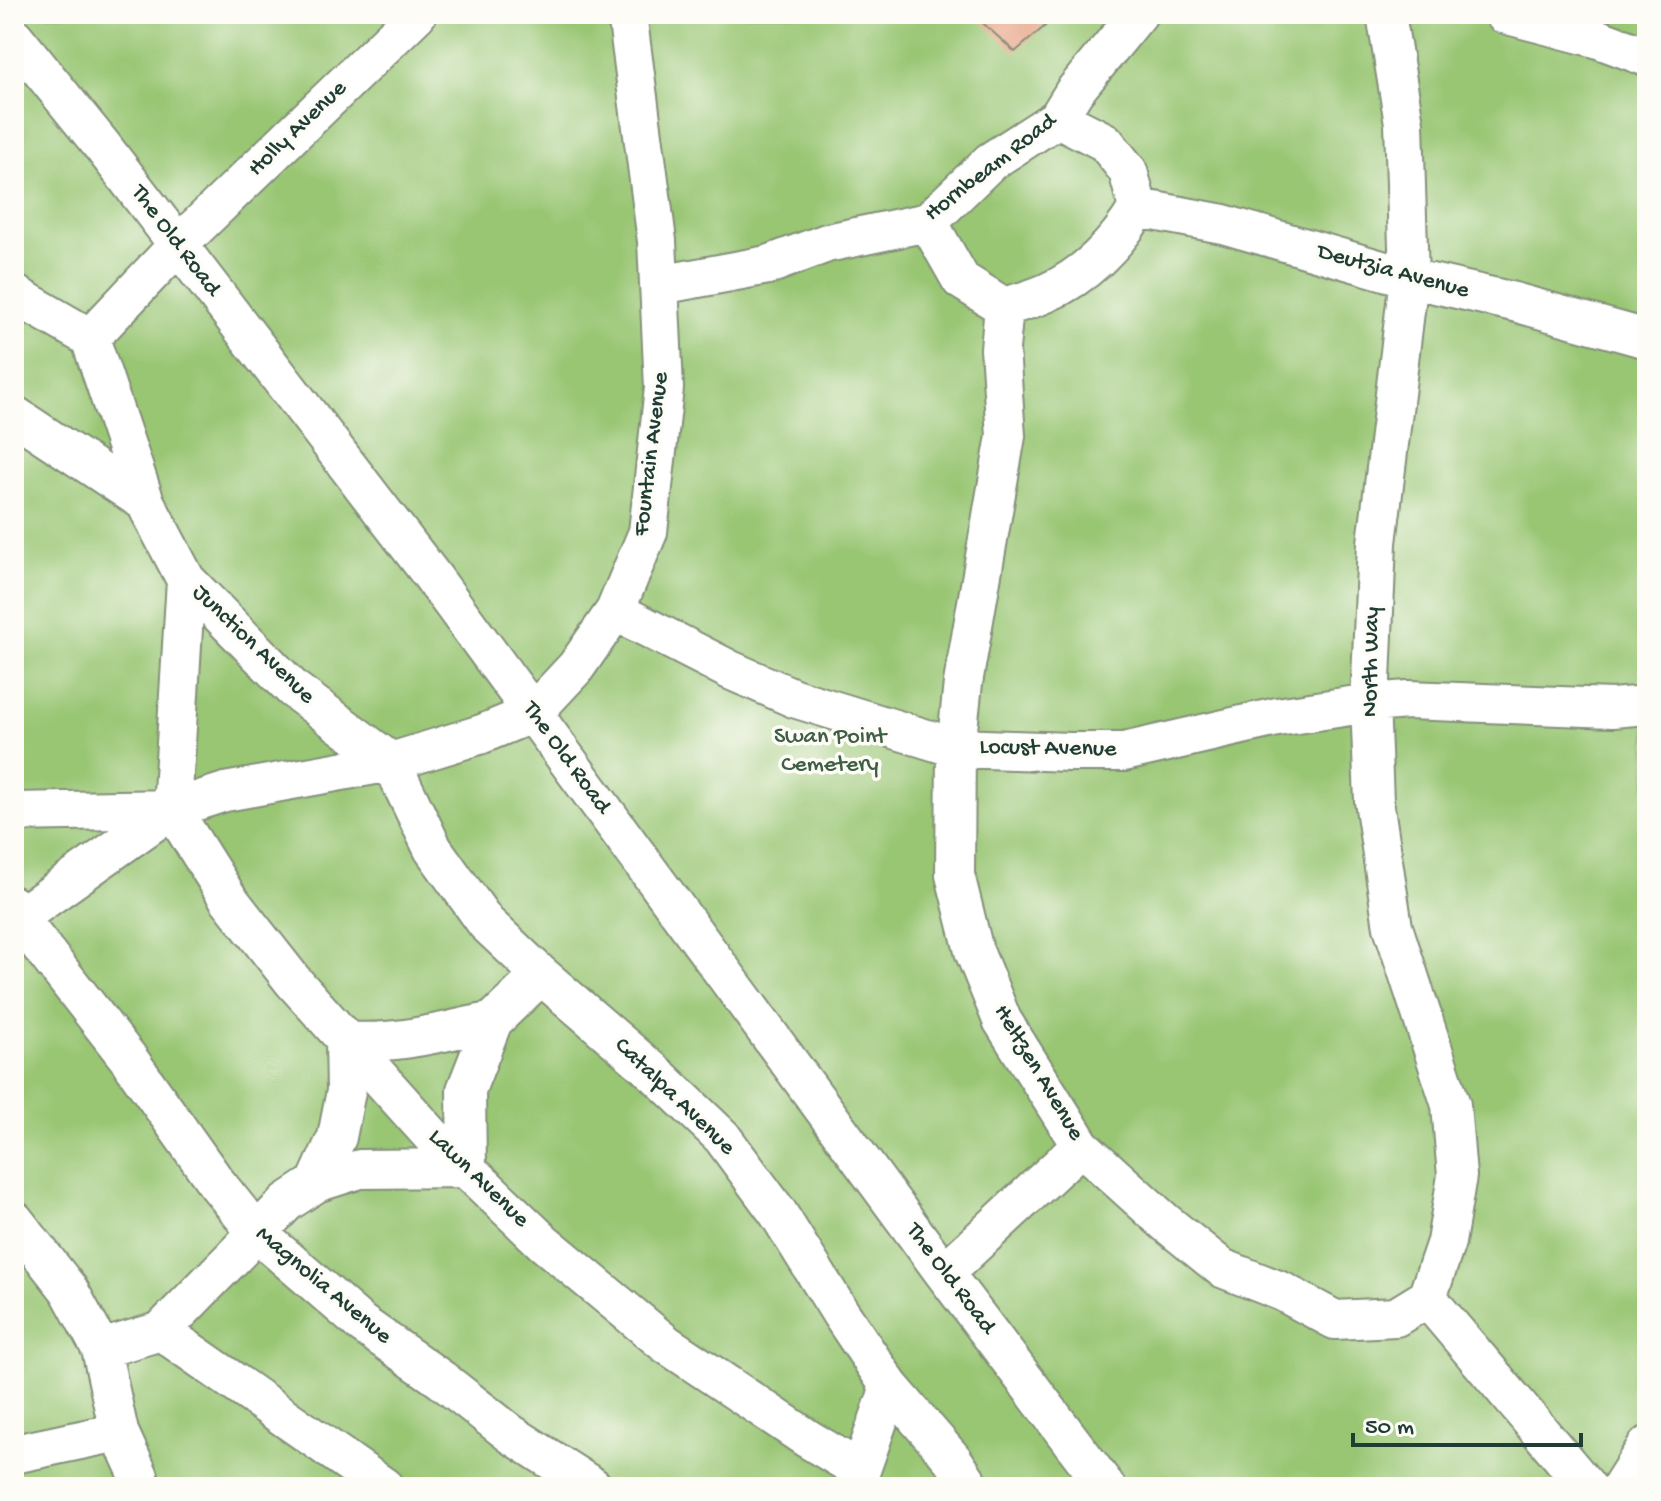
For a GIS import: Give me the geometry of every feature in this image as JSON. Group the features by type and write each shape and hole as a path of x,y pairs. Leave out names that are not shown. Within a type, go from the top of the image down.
{"lane":[{"name":"Holly Avenue","path":"90,338 178,245 417,14"},
{"name":"Fountain Avenue","path":"14,812 172,809 225,792 391,762 482,734 533,713 576,667 615,611 648,532 664,388 660,285 641,108 627,14"},
{"name":"Hornbeam Road","path":"660,285 768,265 827,243 928,222 990,162 1058,118 1074,92 1138,14"},
{"name":"North Way","path":"1386,14 1404,123 1409,278 1377,543 1370,703 1374,801 1393,927 1451,1105 1457,1176 1446,1242 1427,1298"},
{"path":"1504,14 1596,38 1647,57"},
{"name":"The Old Road","path":"14,37 432,576 944,1273 1106,1487"},
{"path":"928,222 961,280 1004,307 1048,293 1088,267 1124,232 1138,208 1128,171 1105,142 1058,118"},
{"name":"Deutzia Avenue","path":"1138,208 1223,224 1409,278 1514,302 1647,339"},
{"path":"14,294 90,338"},
{"name":"Heltzen Avenue","path":"1004,307 1000,349 1006,436 963,683 956,748 955,875 974,951 1002,1020 1081,1146 1165,1222 1222,1268 1283,1292 1335,1320 1396,1317 1427,1298"},
{"name":"Junction Avenue","path":"90,338 145,502 186,580 293,689 391,762"},
{"name":"Junction Avenue","path":"14,415 145,502"},
{"path":"15,914 172,809 186,580"},
{"name":"Locust Avenue","path":"615,611 730,670 794,698 956,748 1124,752 1277,717 1370,703 1463,701 1612,708 1647,705"},
{"name":"Catalpa Avenue","path":"391,762 433,849 486,923 722,1137 778,1213 890,1387 953,1460 971,1487"},
{"name":"Lawn Avenue","path":"172,809 228,898 293,981 402,1105 543,1242 666,1344 808,1439 857,1478"},
{"name":"Magnolia Avenue","path":"15,914 128,1058 215,1181 256,1232 362,1324 442,1380 511,1434 593,1487"},
{"path":"101,1349 161,1331 287,1202 316,1183 360,1169 467,1168 466,1090 493,1021 541,975"},
{"path":"316,1183 337,1137 346,1091 345,1041 378,1044 409,1040 493,1021"},
{"path":"944,1273 1081,1146"},
{"path":"14,1220 69,1290 101,1349 119,1432 142,1483"},
{"path":"1427,1298 1587,1487"},
{"path":"161,1331 384,1487"},
{"path":"857,1478 890,1387"},
{"path":"14,1454 119,1432"},
{"path":"1621,1487 1647,1446"}],"green space":[{"name":"Swan Point Cemetery","path":"14,14 1647,14 1647,1487 14,1487"}],"building":[{"path":"1059,14 1015,52 975,16"}]}
